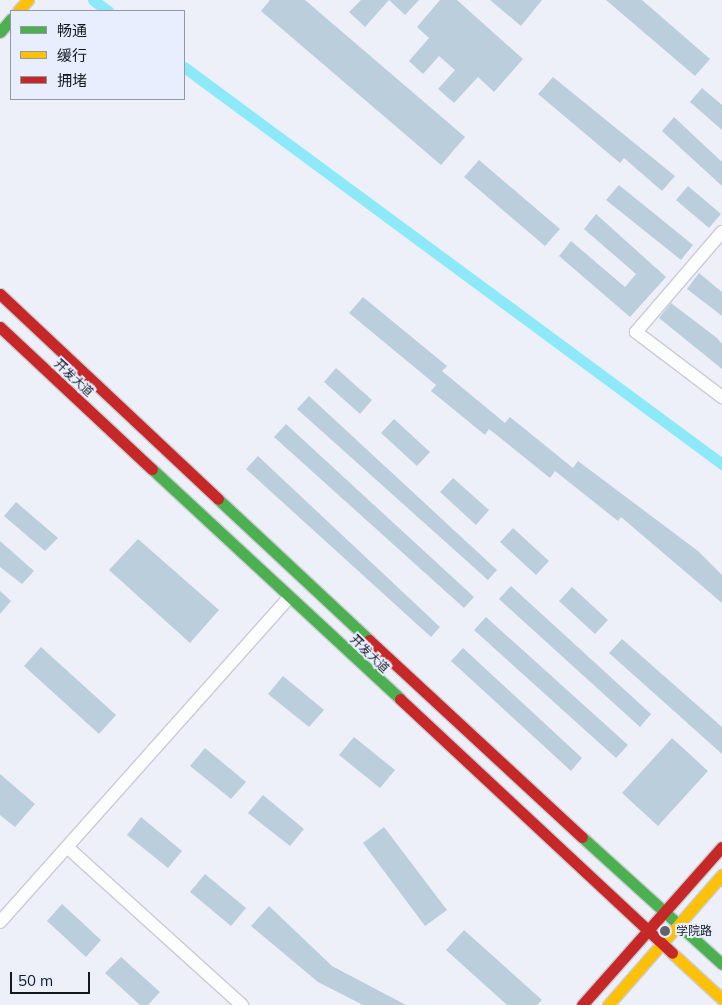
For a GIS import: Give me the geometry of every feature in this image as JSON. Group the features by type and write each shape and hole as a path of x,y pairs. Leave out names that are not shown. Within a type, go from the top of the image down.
{"main road":[{"path":"19,10 28,0"},
{"path":"0,32 10,20"},
{"name":"开发大道","path":"0,294 722,964"},
{"name":"开发大道","path":"0,328 660,945 722,1000"},
{"path":"582,1005 645,931 722,847"},
{"path":"608,1005 722,875"}],"street":[{"path":"722,232 636,332 722,397"},
{"path":"0,922 289,598"},
{"path":"67,847 242,1005"}],"building":[{"path":"270,0 305,0 465,137 441,165 261,11"},
{"path":"361,0 389,0 365,27 349,12"},
{"path":"389,0 419,0 405,15"},
{"path":"440,0 457,0 523,59 494,92 478,77 454,103 438,89 455,70 439,56 423,74 409,61 429,38 417,27"},
{"path":"490,0 542,0 521,26"},
{"path":"606,0 642,0 710,59 695,76"},
{"path":"553,77 675,176 662,191 624,158 620,163 538,94"},
{"path":"702,88 722,105 722,130 690,102"},
{"path":"674,117 722,162 722,186 662,131"},
{"path":"479,160 560,229 545,246 464,177"},
{"path":"619,185 693,245 681,260 606,200"},
{"path":"688,186 721,214 709,228 676,200"},
{"path":"596,214 666,277 630,317 559,256 571,241 625,287 636,274 584,229"},
{"path":"699,273 722,292 722,316 687,289"},
{"path":"363,297 447,366 442,371 505,423 510,417 573,468 578,461 698,551 722,575 722,603 621,517 618,521 555,471 550,478 489,429 485,435 431,391 436,385 349,313"},
{"path":"671,303 717,338 722,344 722,369 659,318"},
{"path":"336,368 372,400 360,414 324,382"},
{"path":"309,396 497,570 488,580 297,409"},
{"path":"394,419 430,452 417,466 381,433"},
{"path":"286,424 474,597 464,608 274,437"},
{"path":"258,456 440,627 431,637 246,469"},
{"path":"453,478 489,510 476,525 440,492"},
{"path":"16,502 58,538 45,551 4,516"},
{"path":"513,528 549,561 536,575 500,542"},
{"path":"138,539 219,610 190,643 109,570"},
{"path":"0,541 34,571 22,584 0,567"},
{"path":"511,586 651,714 640,727 499,599"},
{"path":"572,587 608,620 595,634 559,601"},
{"path":"0,591 11,601 0,614"},
{"path":"486,617 628,745 616,758 474,630"},
{"path":"622,639 722,727 722,754 609,653"},
{"path":"41,647 116,715 99,734 24,666"},
{"path":"463,648 582,758 571,771 451,661"},
{"path":"283,676 324,710 309,727 268,694"},
{"path":"354,737 395,770 380,788 339,755"},
{"path":"672,738 708,771 658,826 622,793"},
{"path":"205,748 246,782 231,799 190,766"},
{"path":"0,774 35,804 15,827 0,815"},
{"path":"263,795 304,829 290,846 248,813"},
{"path":"141,817 182,851 168,868 127,835"},
{"path":"384,827 447,910 425,926 363,843"},
{"path":"205,874 246,908 231,926 190,892"},
{"path":"62,904 101,940 86,957 47,921"},
{"path":"269,906 332,966 406,1005 363,1005 318,982 251,926"},
{"path":"464,930 542,1000 537,1005 507,1005 446,950"},
{"path":"121,957 160,992 148,1005 140,1005 105,973"}],"waterway":[{"path":"93,0 107,10"},
{"path":"185,68 722,464"}],"traffic: fast":[{"path":"0,32 10,20"},
{"path":"152,469 400,699"},
{"path":"218,499 369,640"},
{"path":"582,837 722,964"}],"traffic: slow":[{"path":"19,10 28,0"},
{"path":"608,1005 722,875"},
{"path":"672,953 722,999"}],"traffic: jam":[{"path":"0,294 218,499"},
{"path":"0,327 152,469"},
{"path":"369,640 582,837"},
{"path":"400,699 672,953"},
{"path":"582,1005 722,847"}],"place":[{"name":"学院路","path":"665,931"}]}
